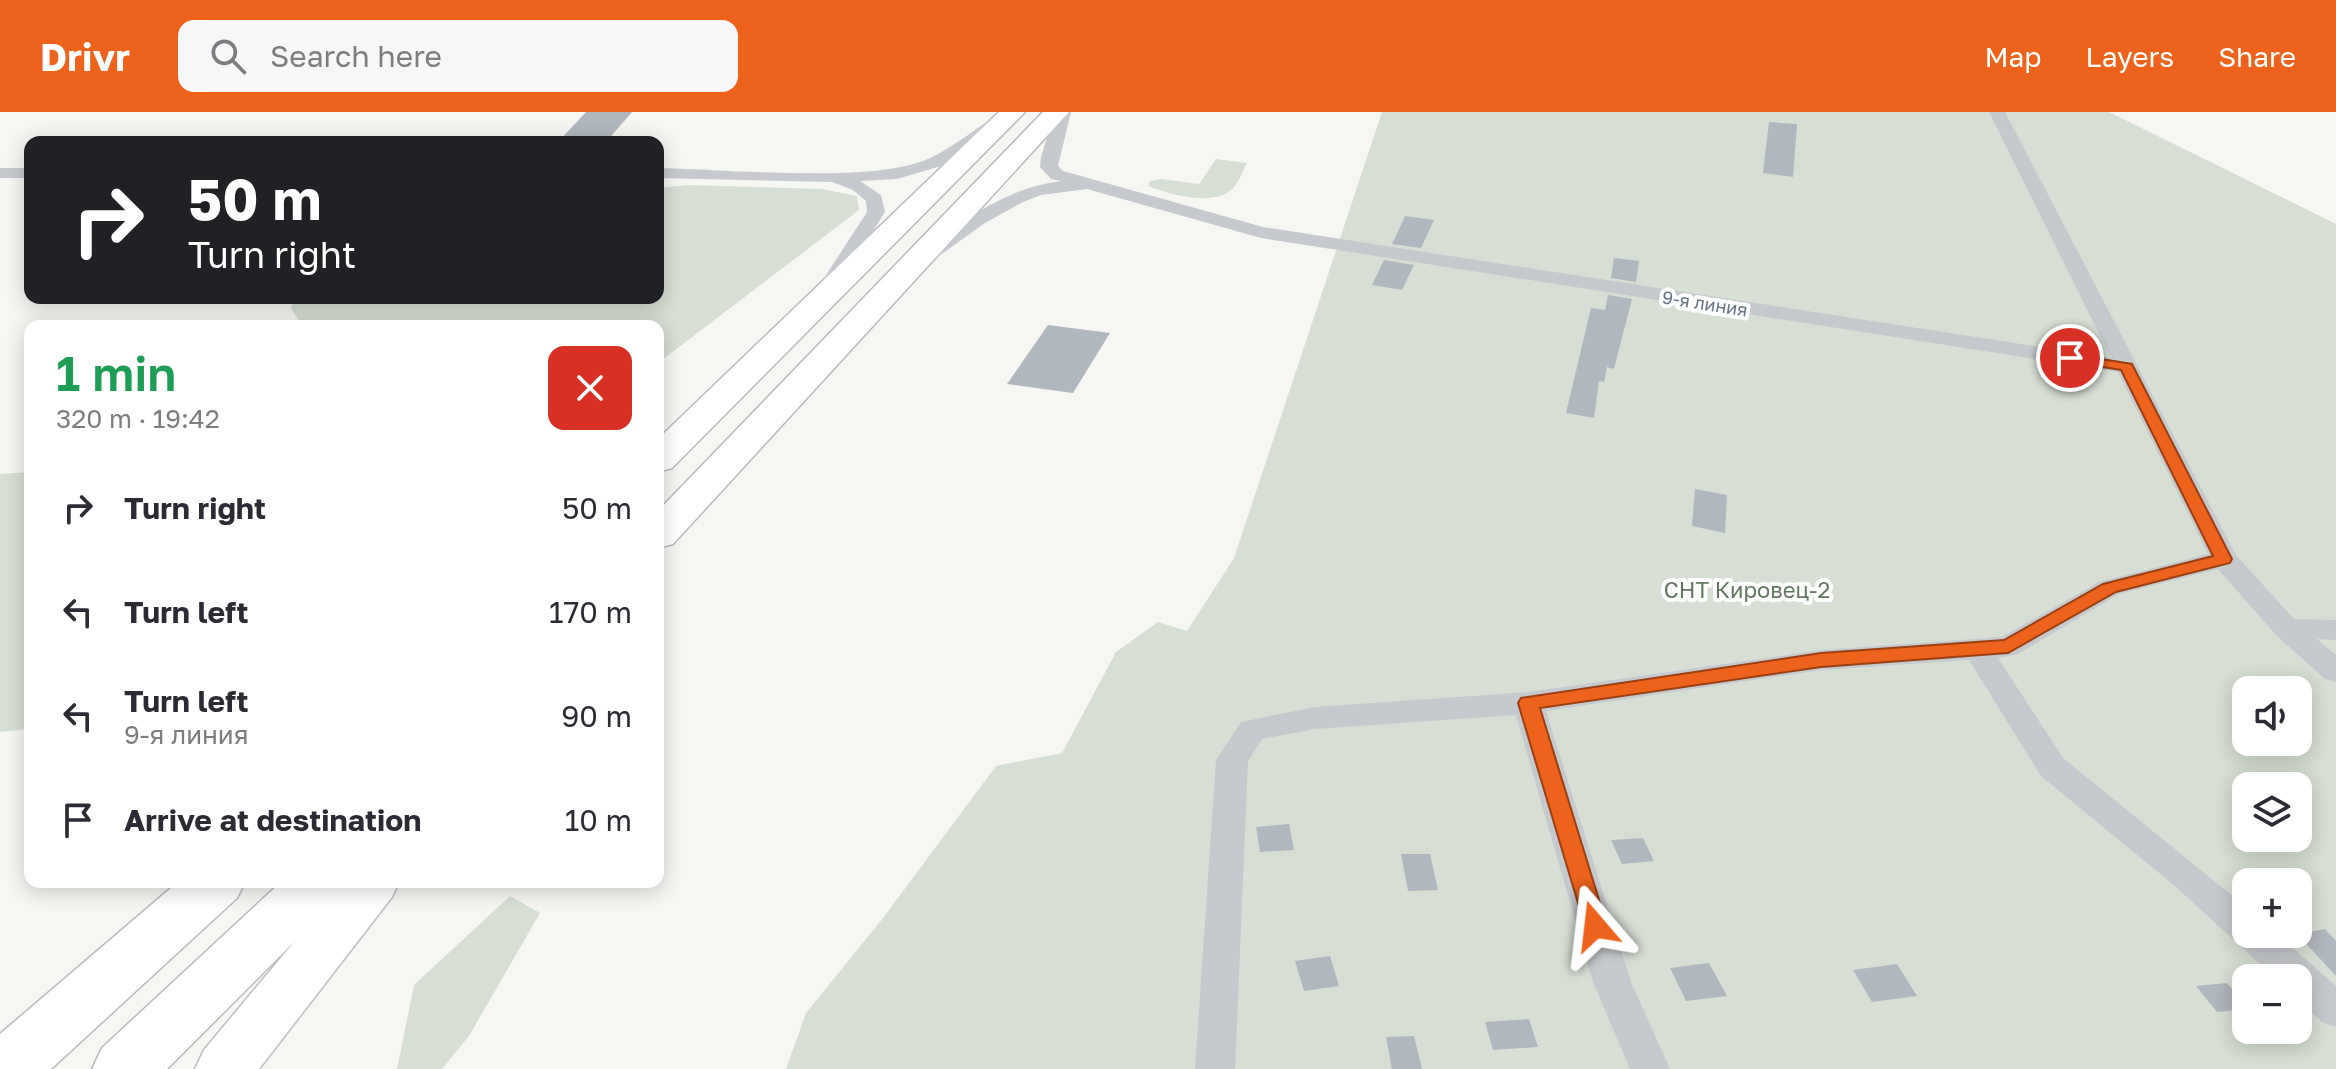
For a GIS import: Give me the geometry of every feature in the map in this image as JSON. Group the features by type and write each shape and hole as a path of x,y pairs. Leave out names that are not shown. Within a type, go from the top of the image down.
{"highway":[{"path":"664,454 1012,112"},
{"path":"664,529 1057,112"},
{"path":"6,1069 210,888"},
{"path":"124,1069 312,888"}],"main road":[{"path":"224,1069 369,888"}],"street":[{"path":"664,173 875,177 919,169 935,162 1012,112"},
{"path":"1063,112 1049,157 1049,167 1057,175 1073,181 1105,187"},
{"path":"1997,112 2224,559 2286,628 2336,672"},
{"path":"0,173 24,173"},
{"path":"823,296 876,212 875,199 868,192 859,186 827,177"},
{"path":"913,265 995,207 1019,196 1071,186 1105,187"},
{"name":"9-я линия","path":"1105,187 1230,224 1285,236 2127,367"},
{"path":"1215,1069 1232,760 1252,730 1315,718 1528,703 1821,660 2008,647 2109,588 2224,559"},
{"path":"2286,628 2336,630"},
{"path":"1977,649 2052,767 2232,916"},
{"path":"1528,703 1612,982 1650,1069"},
{"path":"2267,948 2336,1010"}],"green space":[{"name":"СНТ Кировец-2","path":"1382,112 2109,112 2336,224 2336,1069 786,1069 806,1013 883,918 996,766 1062,753 1116,652 1158,622 1187,631 1234,558"},
{"path":"1216,159 1247,163 1237,184 1217,197 1193,198 1148,186 1150,181 1161,179 1199,184"},
{"path":"687,185 822,189 857,196 859,210 664,358 664,320 298,320 291,308 292,304 664,304 664,187"},
{"path":"24,472 24,730 0,732 0,474"},
{"path":"510,896 540,913 469,1036 442,1069 397,1069 414,985"}],"building":[{"path":"586,112 632,112 611,136 564,136"},
{"path":"1769,122 1797,124 1793,177 1763,173"},
{"path":"1405,216 1434,220 1421,248 1392,244"},
{"path":"1614,258 1639,261 1636,282 1611,278"},
{"path":"1384,260 1414,265 1402,290 1372,285"},
{"path":"1608,295 1632,299 1614,369 1607,367 1604,382 1599,381 1594,418 1566,413 1591,308 1605,310"},
{"path":"1048,325 1110,333 1073,393 1007,384"},
{"path":"1695,489 1727,495 1725,533 1692,526"},
{"path":"1289,824 1294,850 1260,852 1256,827"},
{"path":"1643,838 1654,861 1622,864 1611,840"},
{"path":"1401,854 1430,854 1438,890 1408,891"},
{"path":"2325,929 2336,941 2336,976 2310,948 2312,931"},
{"path":"1330,956 1339,986 1304,991 1295,961"},
{"path":"1709,963 1727,996 1686,1001 1670,968"},
{"path":"1897,964 1917,996 1872,1002 1853,970"},
{"path":"2227,983 2232,989 2232,1010 2217,1012 2196,986"},
{"path":"1529,1019 1538,1047 1493,1050 1485,1022"},
{"path":"1414,1036 1422,1069 1392,1069 1386,1037"}],"route":[{"path":"1595,926 1528,703 1821,660 2008,647 2109,588 2224,559 2127,367 2070,358"}]}
